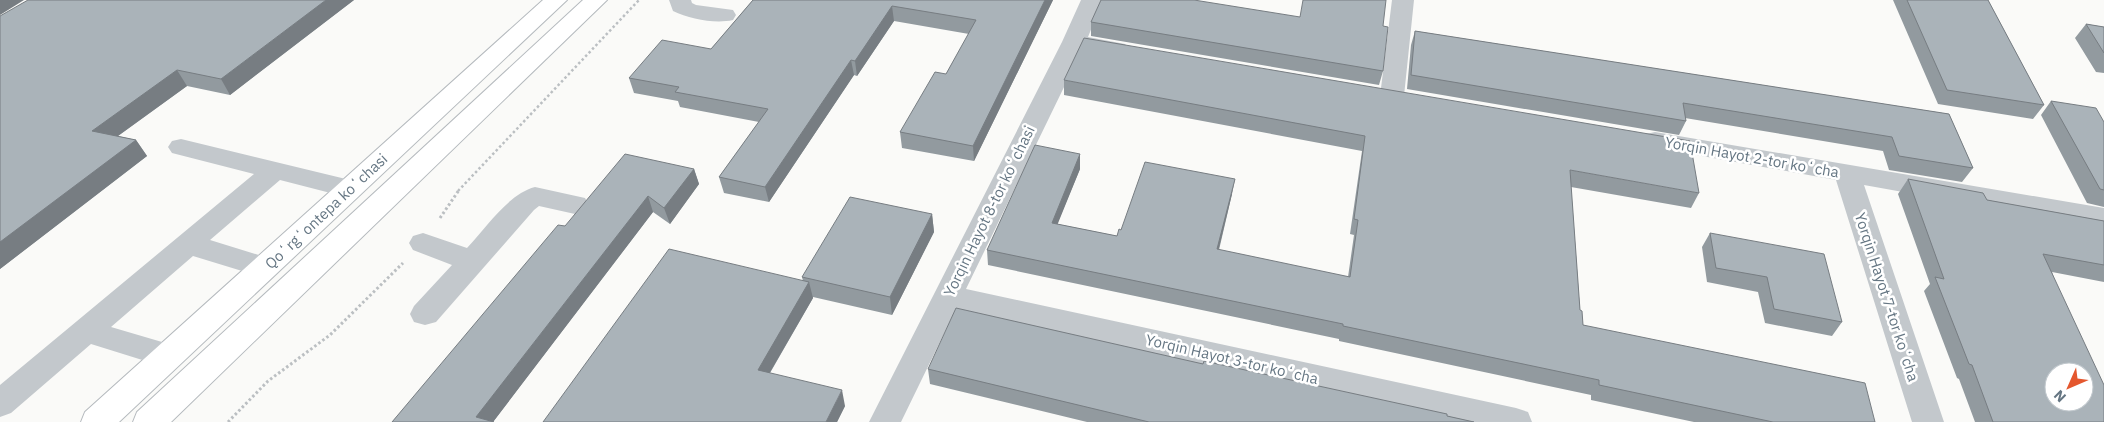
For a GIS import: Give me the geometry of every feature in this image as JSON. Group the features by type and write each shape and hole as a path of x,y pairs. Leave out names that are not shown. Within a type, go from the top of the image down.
{"main road":[{"name":"Qoʻrgʻontepa koʻchasi","path":"96,422 556,0"},
{"name":"Qoʻrgʻontepa koʻchasi","path":"149,422 596,0"}],"street":[{"path":"680,0 681,6 691,11 725,15"},
{"name":"Yorqin Hayot 8-tor koʻchasi","path":"885,422 1074,42 1092,0"},
{"path":"1392,96 1403,0"},
{"path":"1074,42 1141,54"},
{"name":"Yorqin Hayot 2-tor koʻcha","path":"1634,137 1847,172 2104,218"},
{"path":"181,147 350,189"},
{"path":"0,404 275,170"},
{"name":"Yorqin Hayot 7-tor koʻcha","path":"1847,172 1928,422"},
{"path":"425,314 524,203 536,196 575,205"},
{"path":"423,243 472,261"},
{"path":"188,244 265,267"},
{"name":"Yorqin Hayot 3-tor koʻcha","path":"947,296 1516,422"},
{"path":"86,331 168,356"}],"building":[{"path":"28,0 326,0 221,79 177,70 92,131 136,140 0,242 0,16"},
{"path":"753,0 1045,0 973,146 900,132 935,72 946,74 976,20 892,6 855,61 851,60 765,187 719,177 768,109 675,92 679,87 629,78 662,40 711,49"},
{"path":"1101,0 1194,0 1300,17 1303,0 1386,0 1383,26 1388,27 1383,71 1091,22"},
{"path":"1907,0 1988,0 2044,105 1947,90"},
{"path":"2086,24 2104,27 2104,53"},
{"path":"1415,31 1949,114 1973,168 1899,156 1892,137 1683,103 1686,121 1411,75"},
{"path":"1084,38 1690,141 1699,193 1570,170 1580,310 1582,311 1583,325 1865,383 1875,422 1773,422 1599,385 1599,380 1343,326 1343,324 987,250 1035,145 1080,154 1052,223 1117,236 1119,229 1121,230 1145,162 1235,179 1217,249 1350,277 1358,220 1354,219 1365,136 1064,80"},
{"path":"2051,101 2096,108 2104,122 2104,190 2100,189"},
{"path":"625,154 694,169 664,208 648,196 476,417 494,422 392,422 558,225 565,226"},
{"path":"1908,179 1983,193 1987,200 2104,221 2104,265 2043,254 2093,362 2044,362 2044,412 2094,412 2094,364 2104,385 2104,422 1993,422 1972,365 1969,364 1935,277 1944,279"},
{"path":"850,197 932,214 890,297 802,277"},
{"path":"1710,233 1824,254 1842,322 1774,309 1767,277 1716,268"},
{"path":"669,249 809,282 758,370 842,390 826,422 543,422"},
{"path":"956,308 1203,364 1204,361 1447,414 1447,416 1474,422 1149,422 928,369"}]}
